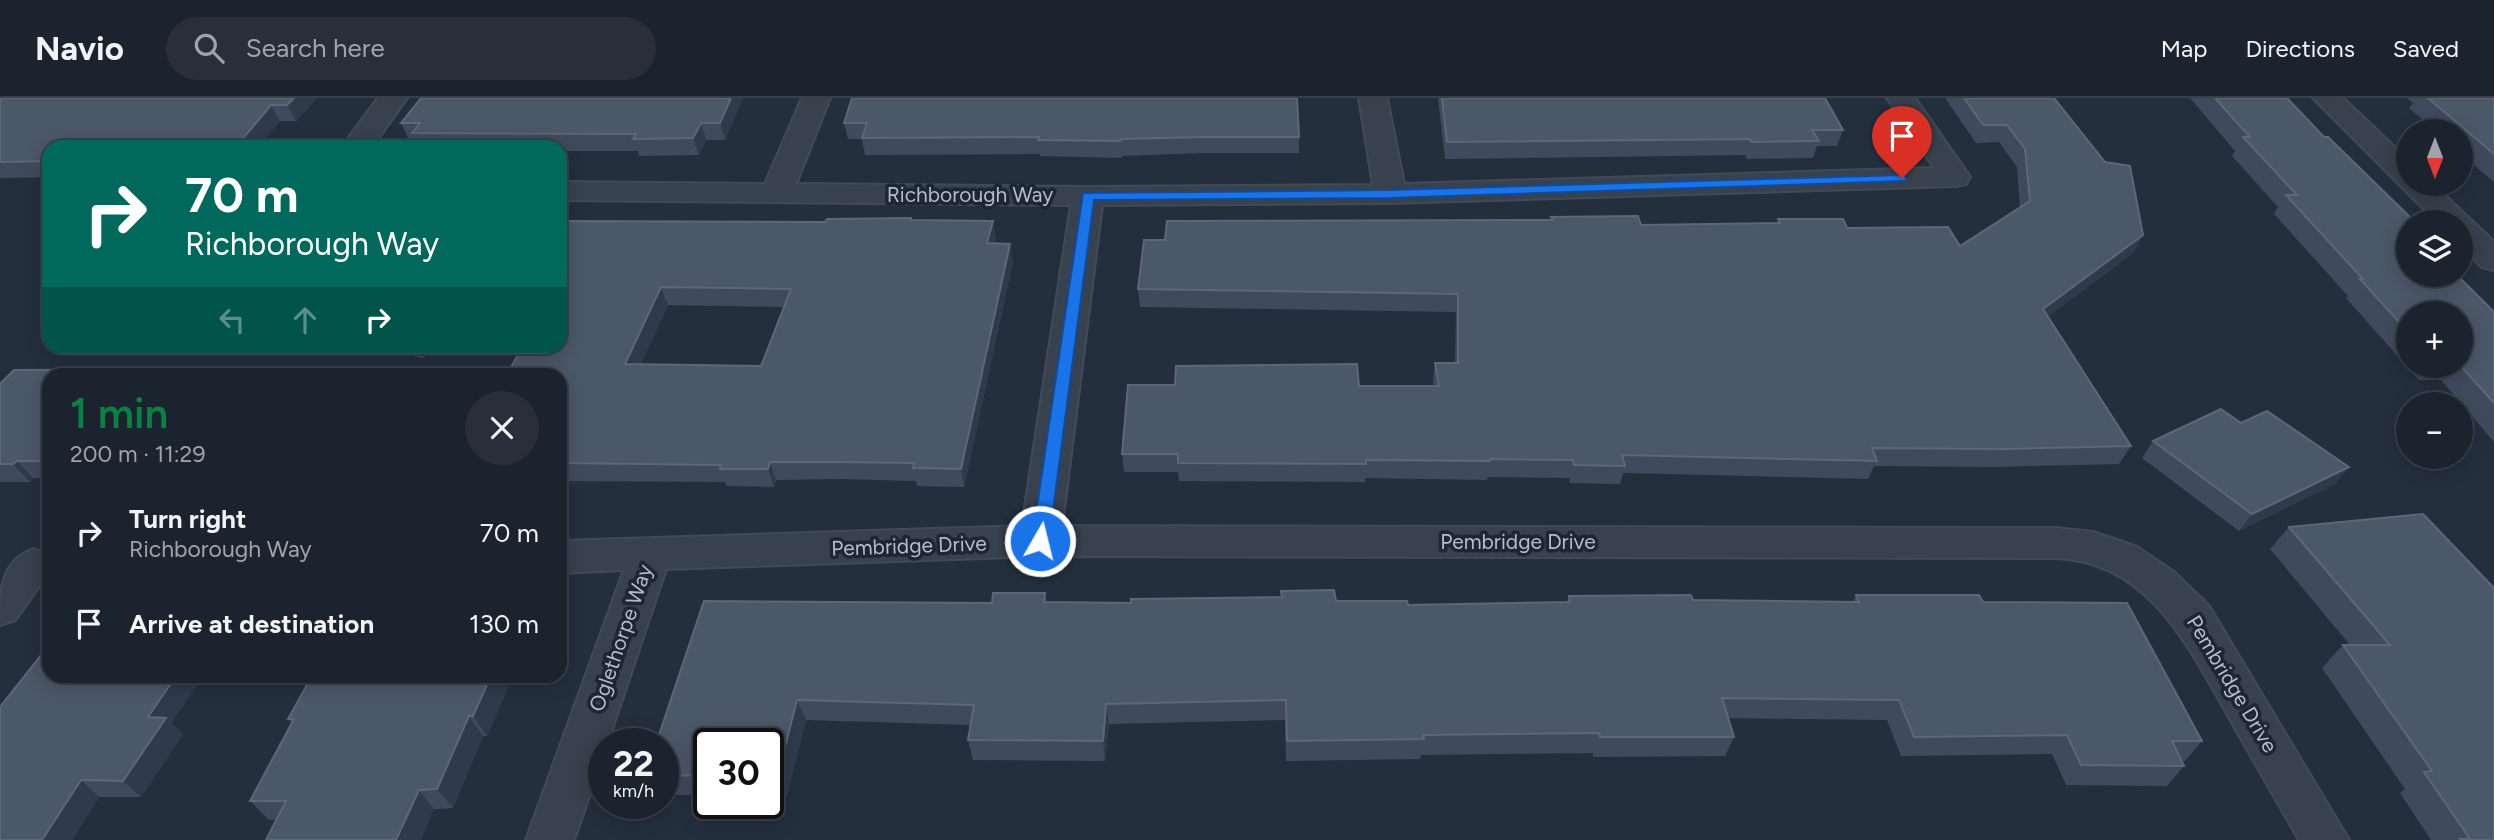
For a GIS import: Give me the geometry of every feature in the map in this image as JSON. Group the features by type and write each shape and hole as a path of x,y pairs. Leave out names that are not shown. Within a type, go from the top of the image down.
{"street":[{"path":"362,140 393,98"},
{"path":"776,194 816,98"},
{"path":"1373,98 1390,194"},
{"name":"Richborough Way","path":"567,191 1088,196 1390,194 1955,177 1901,98"},
{"path":"2327,98 2396,165"},
{"path":"1040,541 1088,196"},
{"path":"2428,196 2442,210"},
{"path":"2473,240 2494,260"},
{"name":"Pembridge Drive","path":"567,557 1040,541 2017,543 2092,547 2135,563 2166,589 2194,618 2325,840"},
{"name":"Oglethorpe Way","path":"550,840 650,555"},
{"path":"0,608 27,565"}],"building":[{"path":"0,98 294,98 287,105 271,105 242,140 42,140 42,161 0,162"},
{"path":"421,98 731,98 720,123 701,123 693,138 633,139 636,134 412,133 420,123 401,123"},
{"path":"852,98 1297,98 1299,137 1202,137 1120,141 1038,140 1039,137 862,138 867,123 844,123"},
{"path":"1442,98 1825,98 1843,130 1812,130 1819,141 1752,142 1750,139 1447,142"},
{"path":"1964,98 2054,98 2105,162 2130,166 2143,235 2043,309 2131,446 1872,448 1877,461 1622,455 1625,466 1574,465 1573,460 1490,459 1366,460 1366,464 1178,463 1178,454 1122,454 1128,385 1175,385 1176,366 1357,364 1359,386 1439,386 1435,363 1458,363 1458,294 1138,289 1144,240 1165,240 1167,221 1553,220 1551,217 1638,216 1641,225 1780,223 1778,219 1843,219 1847,228 1948,227 1960,246 2030,201 2025,149 2007,125 1983,125"},
{"path":"2215,98 2287,98 2324,137 2328,137 2403,210 2396,210 2396,287 2469,287 2494,312 2494,403 2472,378 2473,301 2396,301 2396,319 2286,195 2297,195 2243,137 2250,137"},
{"path":"2428,98 2494,98 2494,154 2473,136 2473,119 2453,119"},
{"path":"911,218 993,221 987,243 1010,244 961,469 913,468 914,463 770,462 768,469 720,469 721,465 567,463 567,368 510,368 518,354 567,354 567,221 825,222 827,219","holes":["661,287 791,289 761,366 625,364"]},
{"path":"14,370 42,370 42,461 0,464 0,384"},
{"path":"2221,409 2241,423 2267,411 2349,467 2252,514 2153,441"},
{"path":"2423,514 2494,588 2494,840 2460,839 2470,839 2424,772 2432,771 2343,645 2390,645 2289,527"},
{"path":"1334,590 1336,601 1407,601 1408,605 1570,602 1569,596 1691,595 1693,600 1859,602 1856,595 1979,595 1983,602 2127,603 2202,741 2172,741 2184,766 2081,765 2067,735 1914,737 1899,700 1722,698 1734,737 1600,737 1599,733 1423,735 1424,739 1287,741 1286,700 1106,704 1103,741 968,740 974,705 797,700 784,751 784,728 693,728 693,775 679,776 679,728 661,728 704,601 992,603 993,593 1045,593 1044,602 1131,603 1131,599 1282,597 1281,591"},
{"path":"42,654 42,683 171,683 148,717 166,718 123,781 81,780 42,840 0,840 0,707"},
{"path":"308,683 488,683 473,716 469,716 437,789 419,790 396,840 266,840 286,801 250,801 294,719 288,719"}],"route":[{"path":"1040,541 1088,196 1390,194 1902,178"}]}
